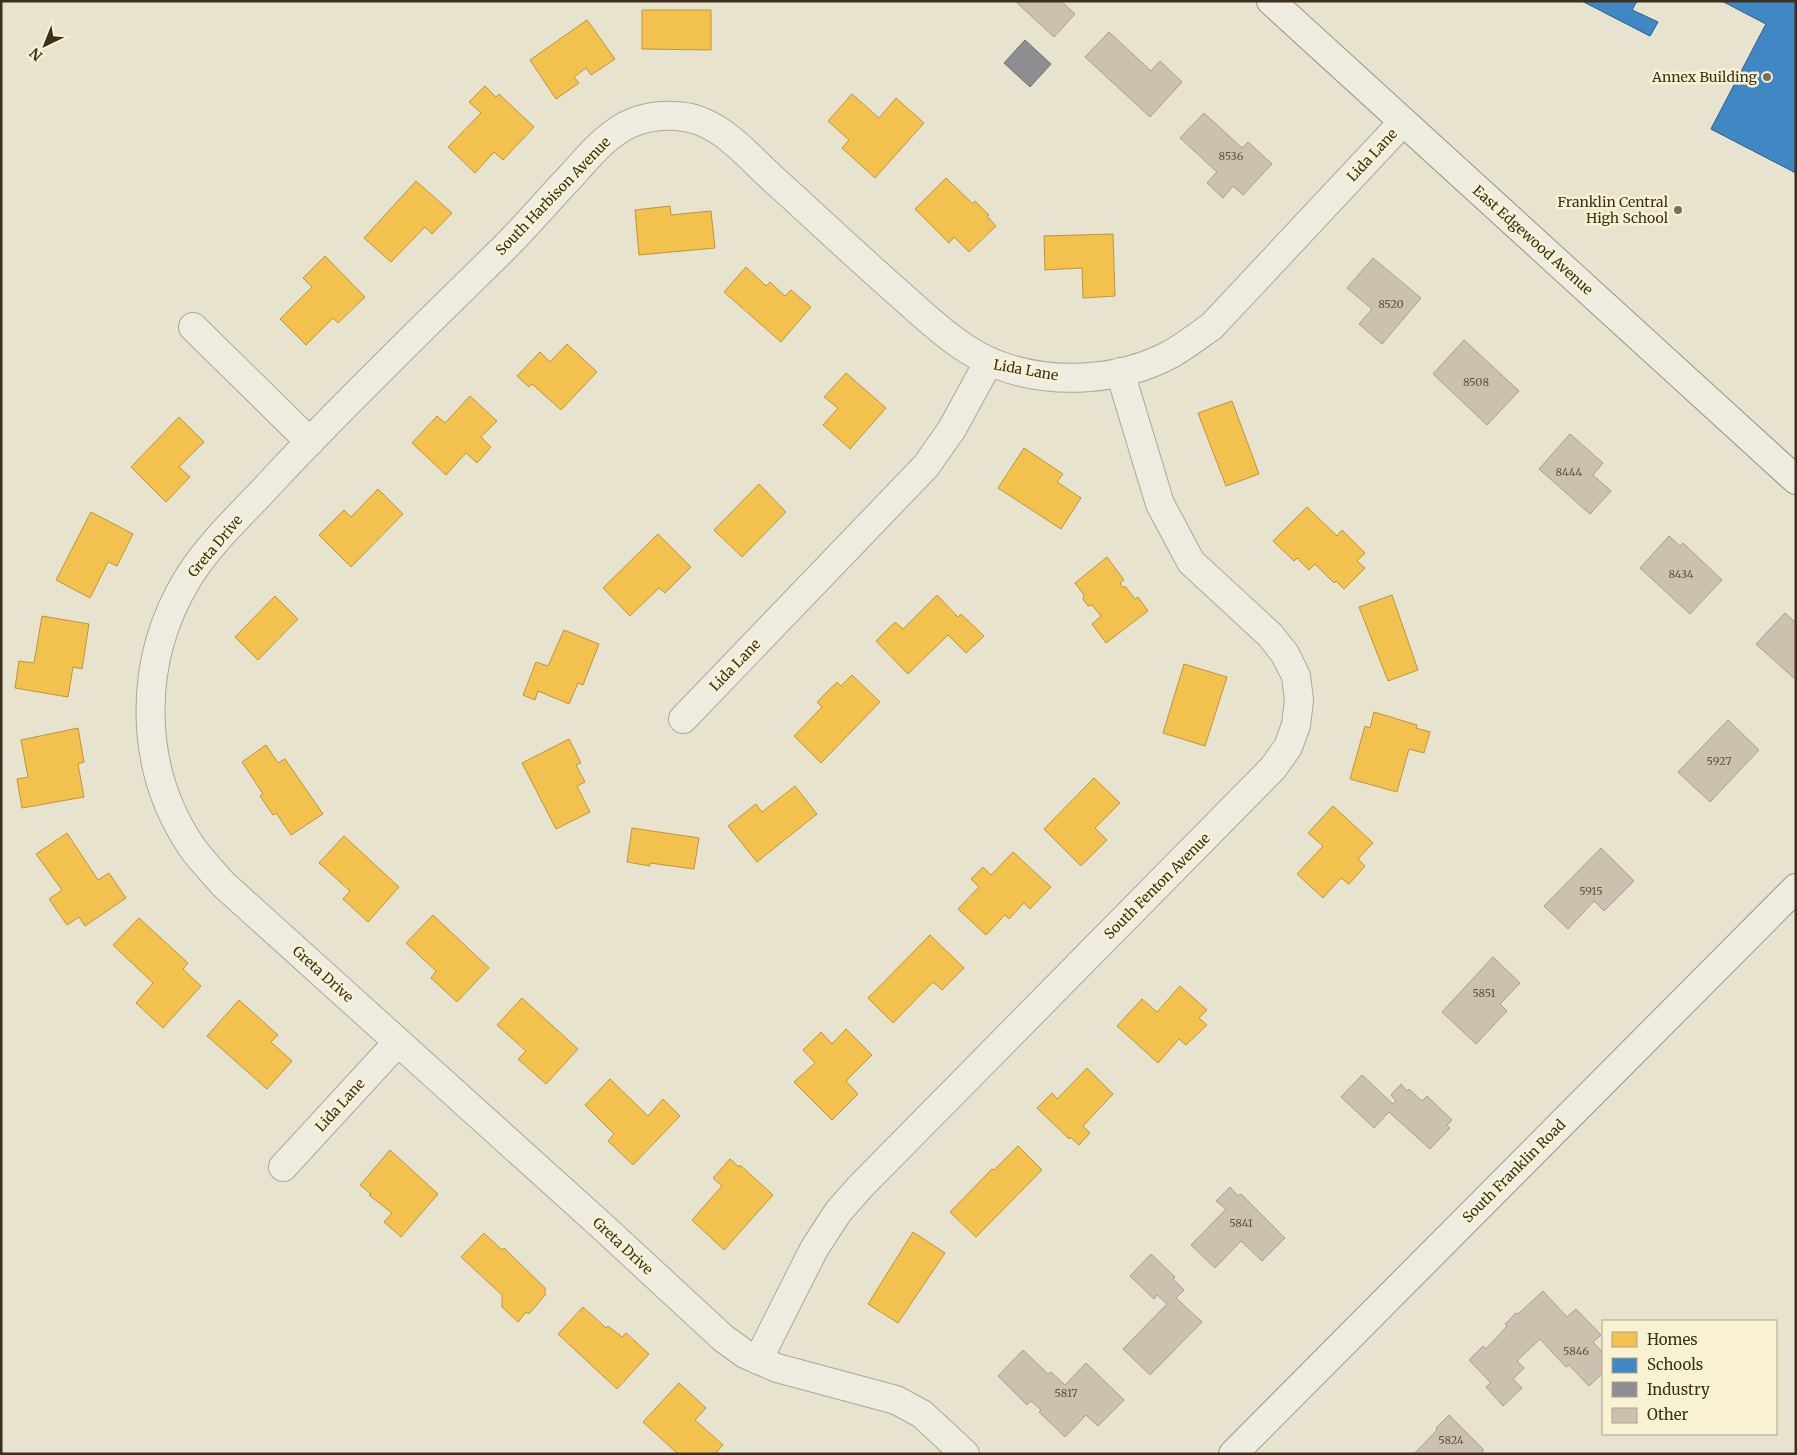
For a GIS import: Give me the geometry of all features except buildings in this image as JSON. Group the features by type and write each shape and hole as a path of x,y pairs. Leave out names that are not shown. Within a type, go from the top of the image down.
{"street":[{"name":"East Edgewood Avenue","path":"1271,1 1796,480"},
{"name":"South Harbison Avenue","path":"310,442 512,240 599,145 618,130 652,116 688,118 700,121 722,132 947,336 989,361"},
{"name":"Lida Lane","path":"683,719 911,483 929,462 952,430 989,361 1024,373 1083,378 1132,370 1168,356 1212,326 1403,122"},
{"path":"193,327 310,442"},
{"name":"South Fenton Avenue","path":"758,1360 814,1248 838,1212 860,1187 1273,768 1294,736 1299,700 1296,676 1285,654 1270,635 1191,562 1160,504 1120,372"},
{"name":"Greta Drive","path":"310,442 205,554 187,580 165,624 155,659 149,707 152,743 168,801 190,844 223,884 723,1338 746,1354 777,1368 896,1400 922,1414 964,1454"},
{"name":"South Franklin Road","path":"1233,1454 1796,888"},
{"name":"Lida Lane","path":"283,1168 398,1042"}],"place":[{"name":"Annex Building","path":"1767,77"},
{"name":"Franklin Central High School","path":"1678,210"}]}
